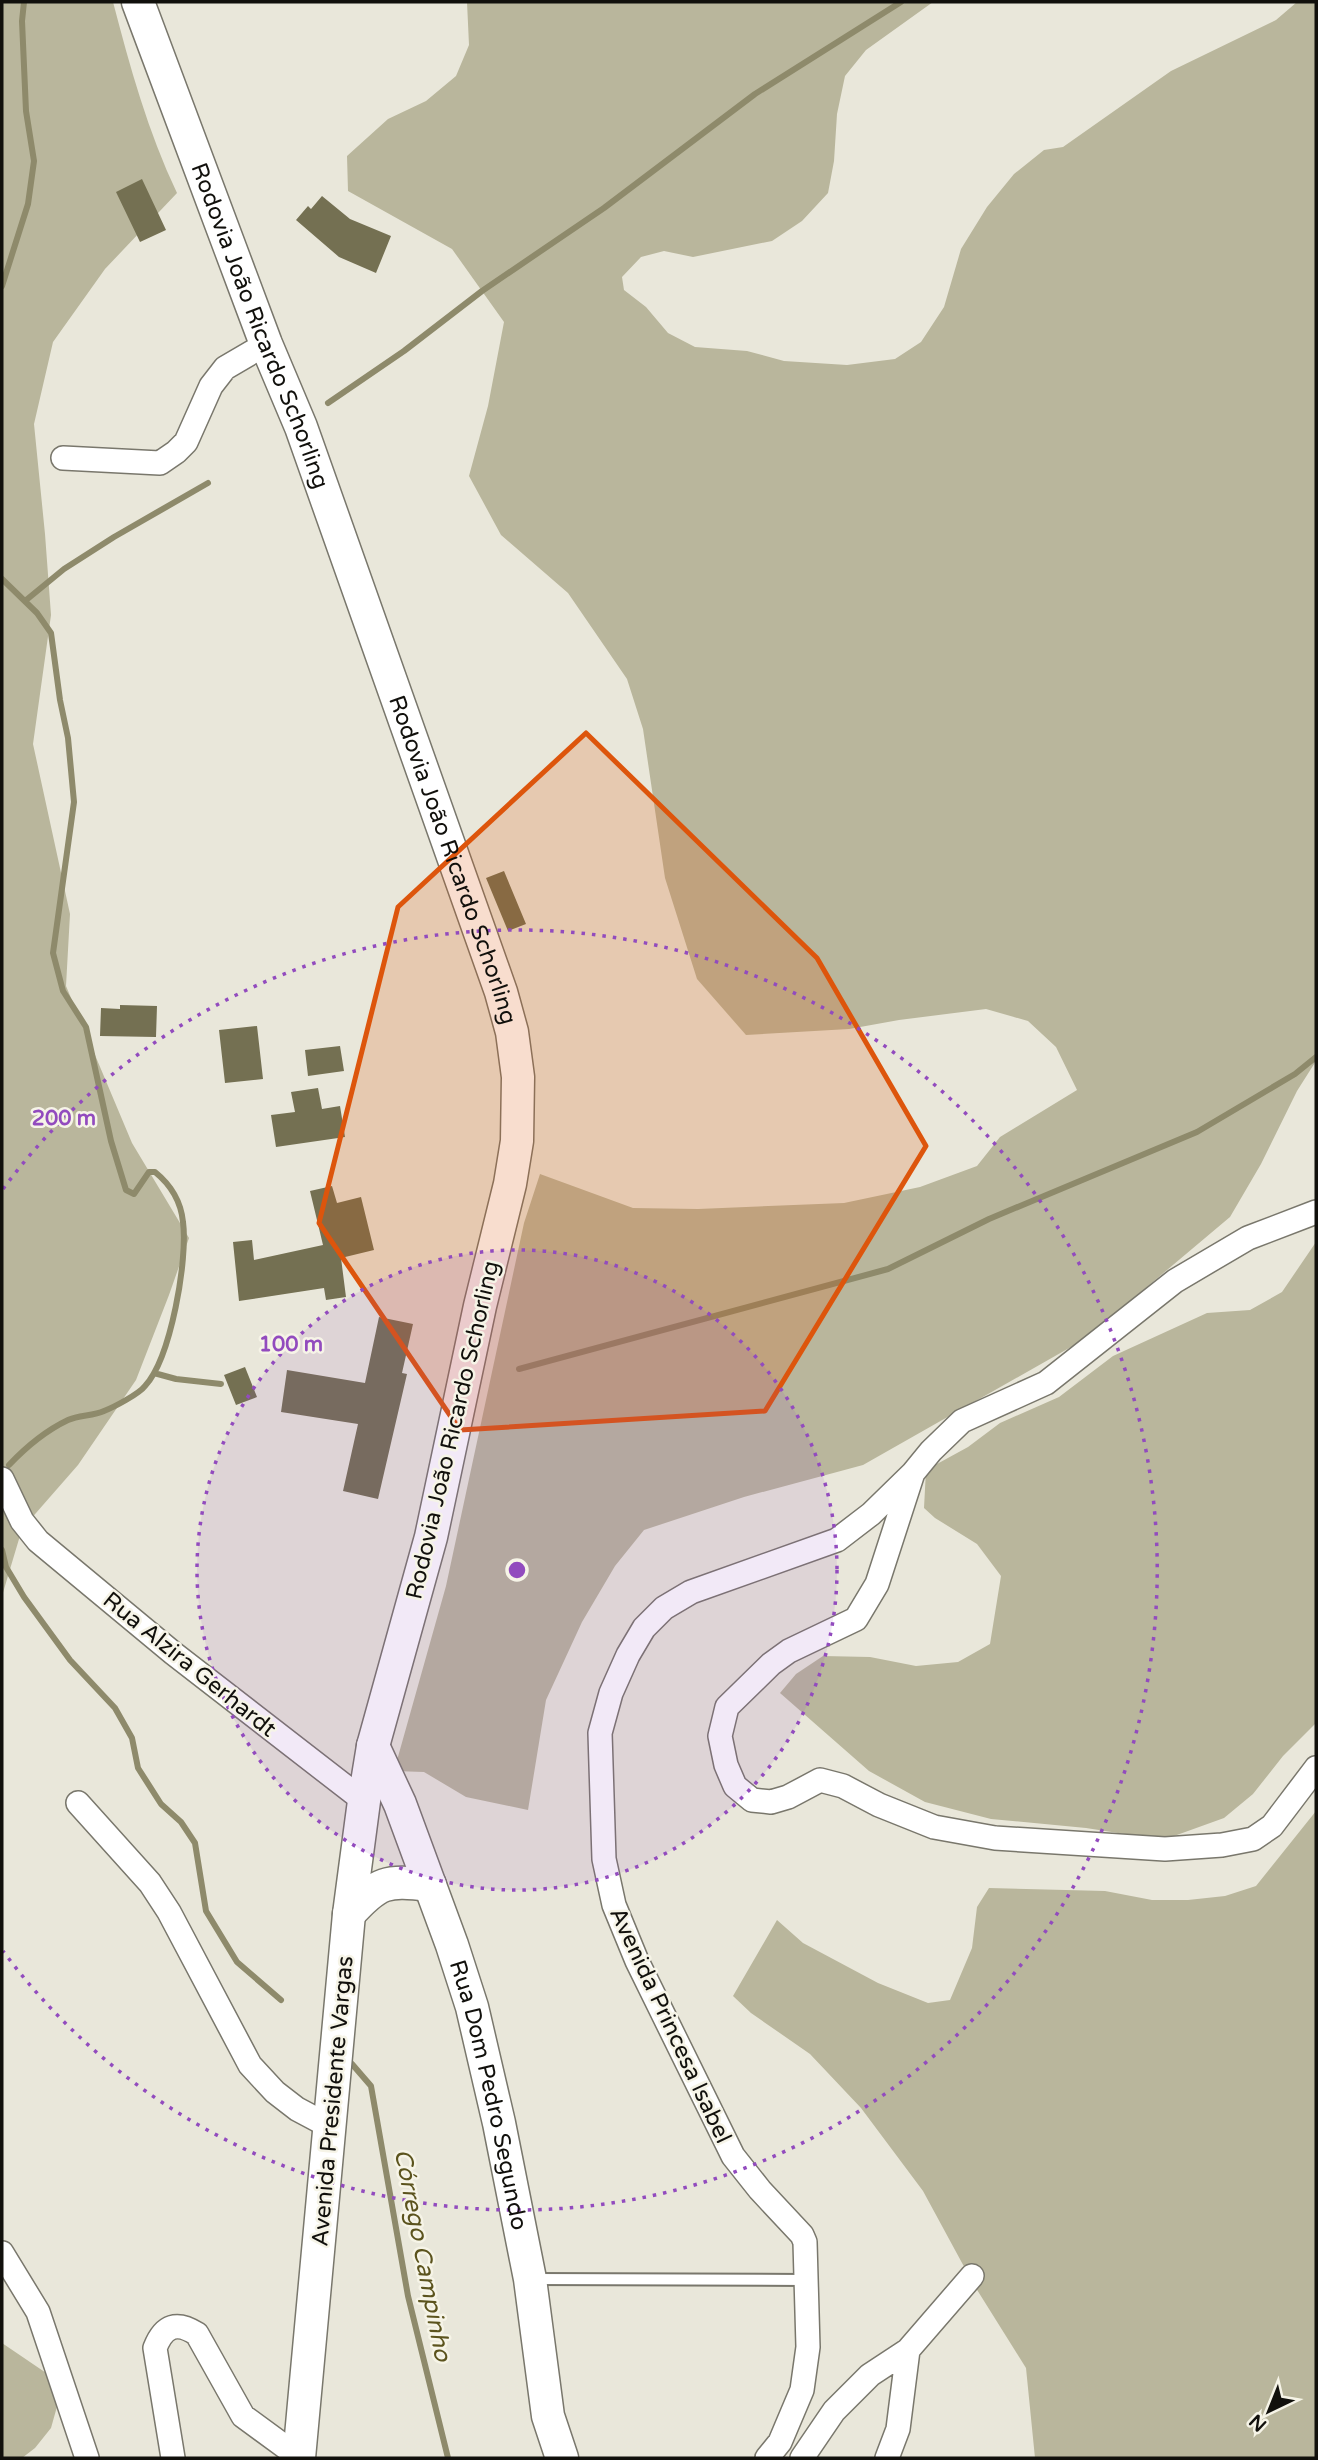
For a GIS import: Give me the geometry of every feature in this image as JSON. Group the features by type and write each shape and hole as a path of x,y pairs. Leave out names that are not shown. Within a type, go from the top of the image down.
{"main road":[{"name":"Rodovia João Ricardo Schorling","path":"138,2 266,344 301,427 501,992 512,1032 518,1077 517,1141 510,1184 480,1306 431,1537 373,1746"},
{"name":"Avenida Presidente Vargas","path":"299,2458 349,1914 373,1746"},
{"name":"Rua Dom Pedro Segundo","path":"373,1746 400,1804 472,2007 499,2123 530,2279 548,2416 562,2458"},
{"path":"349,1914 373,1889 403,1882 430,1885"}],"street":[{"path":"63,458 160,463 186,442 211,386 225,368 266,344"},
{"name":"Avenida Princesa Isabel","path":"766,2458 780,2441 802,2390 808,2347 805,2242 802,2235 733,2156 638,1961 614,1905 604,1859 600,1733 611,1693 628,1655 644,1629 664,1608 691,1592 837,1540 871,1514 913,1473 930,1451 962,1422 1046,1383 1175,1281 1248,1238 1316,1212"},
{"name":"Avenida Princesa Isabel","path":"913,1473 877,1584 856,1619 789,1651 771,1664 727,1707 720,1736 726,1765 735,1786 752,1800 771,1802 788,1797 820,1780 843,1786 880,1805 934,1827 995,1838 1165,1849 1222,1845 1253,1839 1272,1826 1316,1768"},
{"name":"Rua Alzira Gerhardt","path":"2,1479 22,1521 38,1541 173,1653 364,1801"},
{"path":"78,1803 136,1866 162,1902 250,2065 275,2092 297,2109 329,2126"},
{"path":"2,2253 38,2312 87,2458"},
{"path":"802,2458 834,2411 870,2375 908,2350 972,2276"},
{"path":"173,2458 155,2348 165,2330 175,2326 188,2328 197,2334 243,2416 299,2458"},
{"path":"887,2458 898,2429 908,2350"}],"lane":[{"path":"530,2279 806,2280"}],"highlighted area":[{"path":"586,733 817,958 926,1146 765,1411 460,1430 319,1223 398,907"}],"shaded area":[{"path":"2,2 113,2 148,123 177,193 105,269 53,342 34,424 51,615 33,744 70,914 66,986 132,1143 189,1238 136,1380 78,1465 22,1529 2,1596"},
{"path":"467,2 933,2 866,50 845,76 837,114 834,161 828,193 802,221 772,241 693,257 664,251 641,257 622,277 624,290 646,307 668,333 695,347 747,351 784,361 847,365 895,359 921,342 944,307 961,249 987,207 1014,174 1044,150 1063,147 1171,71 1276,20 1297,2 1316,2 1316,1061 1297,1091 1261,1164 1230,1217 1085,1339 863,1465 744,1497 644,1530 615,1566 582,1622 546,1700 528,1810 466,1797 424,1772 394,1771 446,1586 524,1223 540,1174 633,1208 698,1209 844,1203 920,1187 977,1166 1000,1137 1077,1090 1056,1047 1028,1021 986,1009 849,1029 746,1035 697,979 665,878 643,729 627,679 568,593 501,535 469,476 488,406 504,322 452,249 348,191 347,156 388,119 426,101 456,76 469,45"},
{"path":"1316,1242 1316,1723 1283,1756 1253,1794 1224,1818 1163,1840 1086,1828 991,1819 925,1802 869,1771 780,1693 796,1674 823,1656 870,1657 916,1666 958,1662 990,1644 1001,1576 977,1544 924,1508 926,1470 968,1447 1000,1423 1059,1397 1113,1356 1207,1313 1250,1310 1282,1292"},
{"path":"1316,1811 1316,2458 1035,2458 1026,2368 974,2285 923,2191 861,2108 810,2054 751,2013 733,1996 777,1920 803,1943 878,1983 928,2003 950,2000 972,1948 977,1907 989,1888 1105,1891 1152,1900 1225,1896 1256,1886"},
{"path":"2,2343 55,2379 58,2403 51,2428 35,2448 22,2458 2,2458"}],"building":[{"path":"142,179 166,230 140,242 116,192"},
{"path":"322,196 350,219 391,236 376,273 339,257 296,220 308,206 311,209"},
{"path":"504,871 526,924 508,931 486,878"},
{"path":"120,1005 157,1006 156,1037 100,1036 101,1008 120,1009"},
{"path":"257,1026 263,1079 225,1083 219,1030"},
{"path":"340,1046 344,1071 308,1076 305,1050"},
{"path":"318,1088 322,1109 340,1106 345,1137 276,1147 271,1115 295,1112 291,1092"},
{"path":"332,1186 337,1203 361,1197 374,1250 341,1258 346,1297 326,1300 324,1288 239,1301 233,1242 252,1240 254,1260 323,1245 310,1191"},
{"path":"379,1317 413,1324 402,1373 407,1374 378,1499 343,1491 358,1424 281,1412 287,1370 365,1383"},
{"path":"245,1367 257,1397 236,1405 224,1375"}],"waterway":[{"name":"Córrego Campinho","path":"2,286 28,204 34,161 26,111 22,21 24,2"},
{"path":"328,403 404,351 482,291 604,208 755,94 901,2"},
{"path":"25,601 64,569 208,483"},
{"name":"Córrego Campinho","path":"2,579 37,613 51,633 68,738 74,802 53,953 63,991 86,1027 111,1141 126,1190 134,1194 149,1172 155,1172 166,1182 177,1201 182,1215 184,1239 180,1283 170,1332 163,1354 145,1386 108,1409 72,1418 60,1424 23,1451 9,1465"},
{"path":"519,1369 888,1269 989,1219 1197,1132 1295,1074 1316,1057"},
{"path":"154,1373 176,1379 221,1384"},
{"name":"Córrego Campinho","path":"2,1550 6,1567 24,1597 70,1660 115,1708 132,1738 138,1768 161,1804 181,1822 195,1843 206,1911 237,1962 281,2000"},
{"name":"Córrego Campinho","path":"352,2064 371,2086 408,2296 448,2458"}]}
